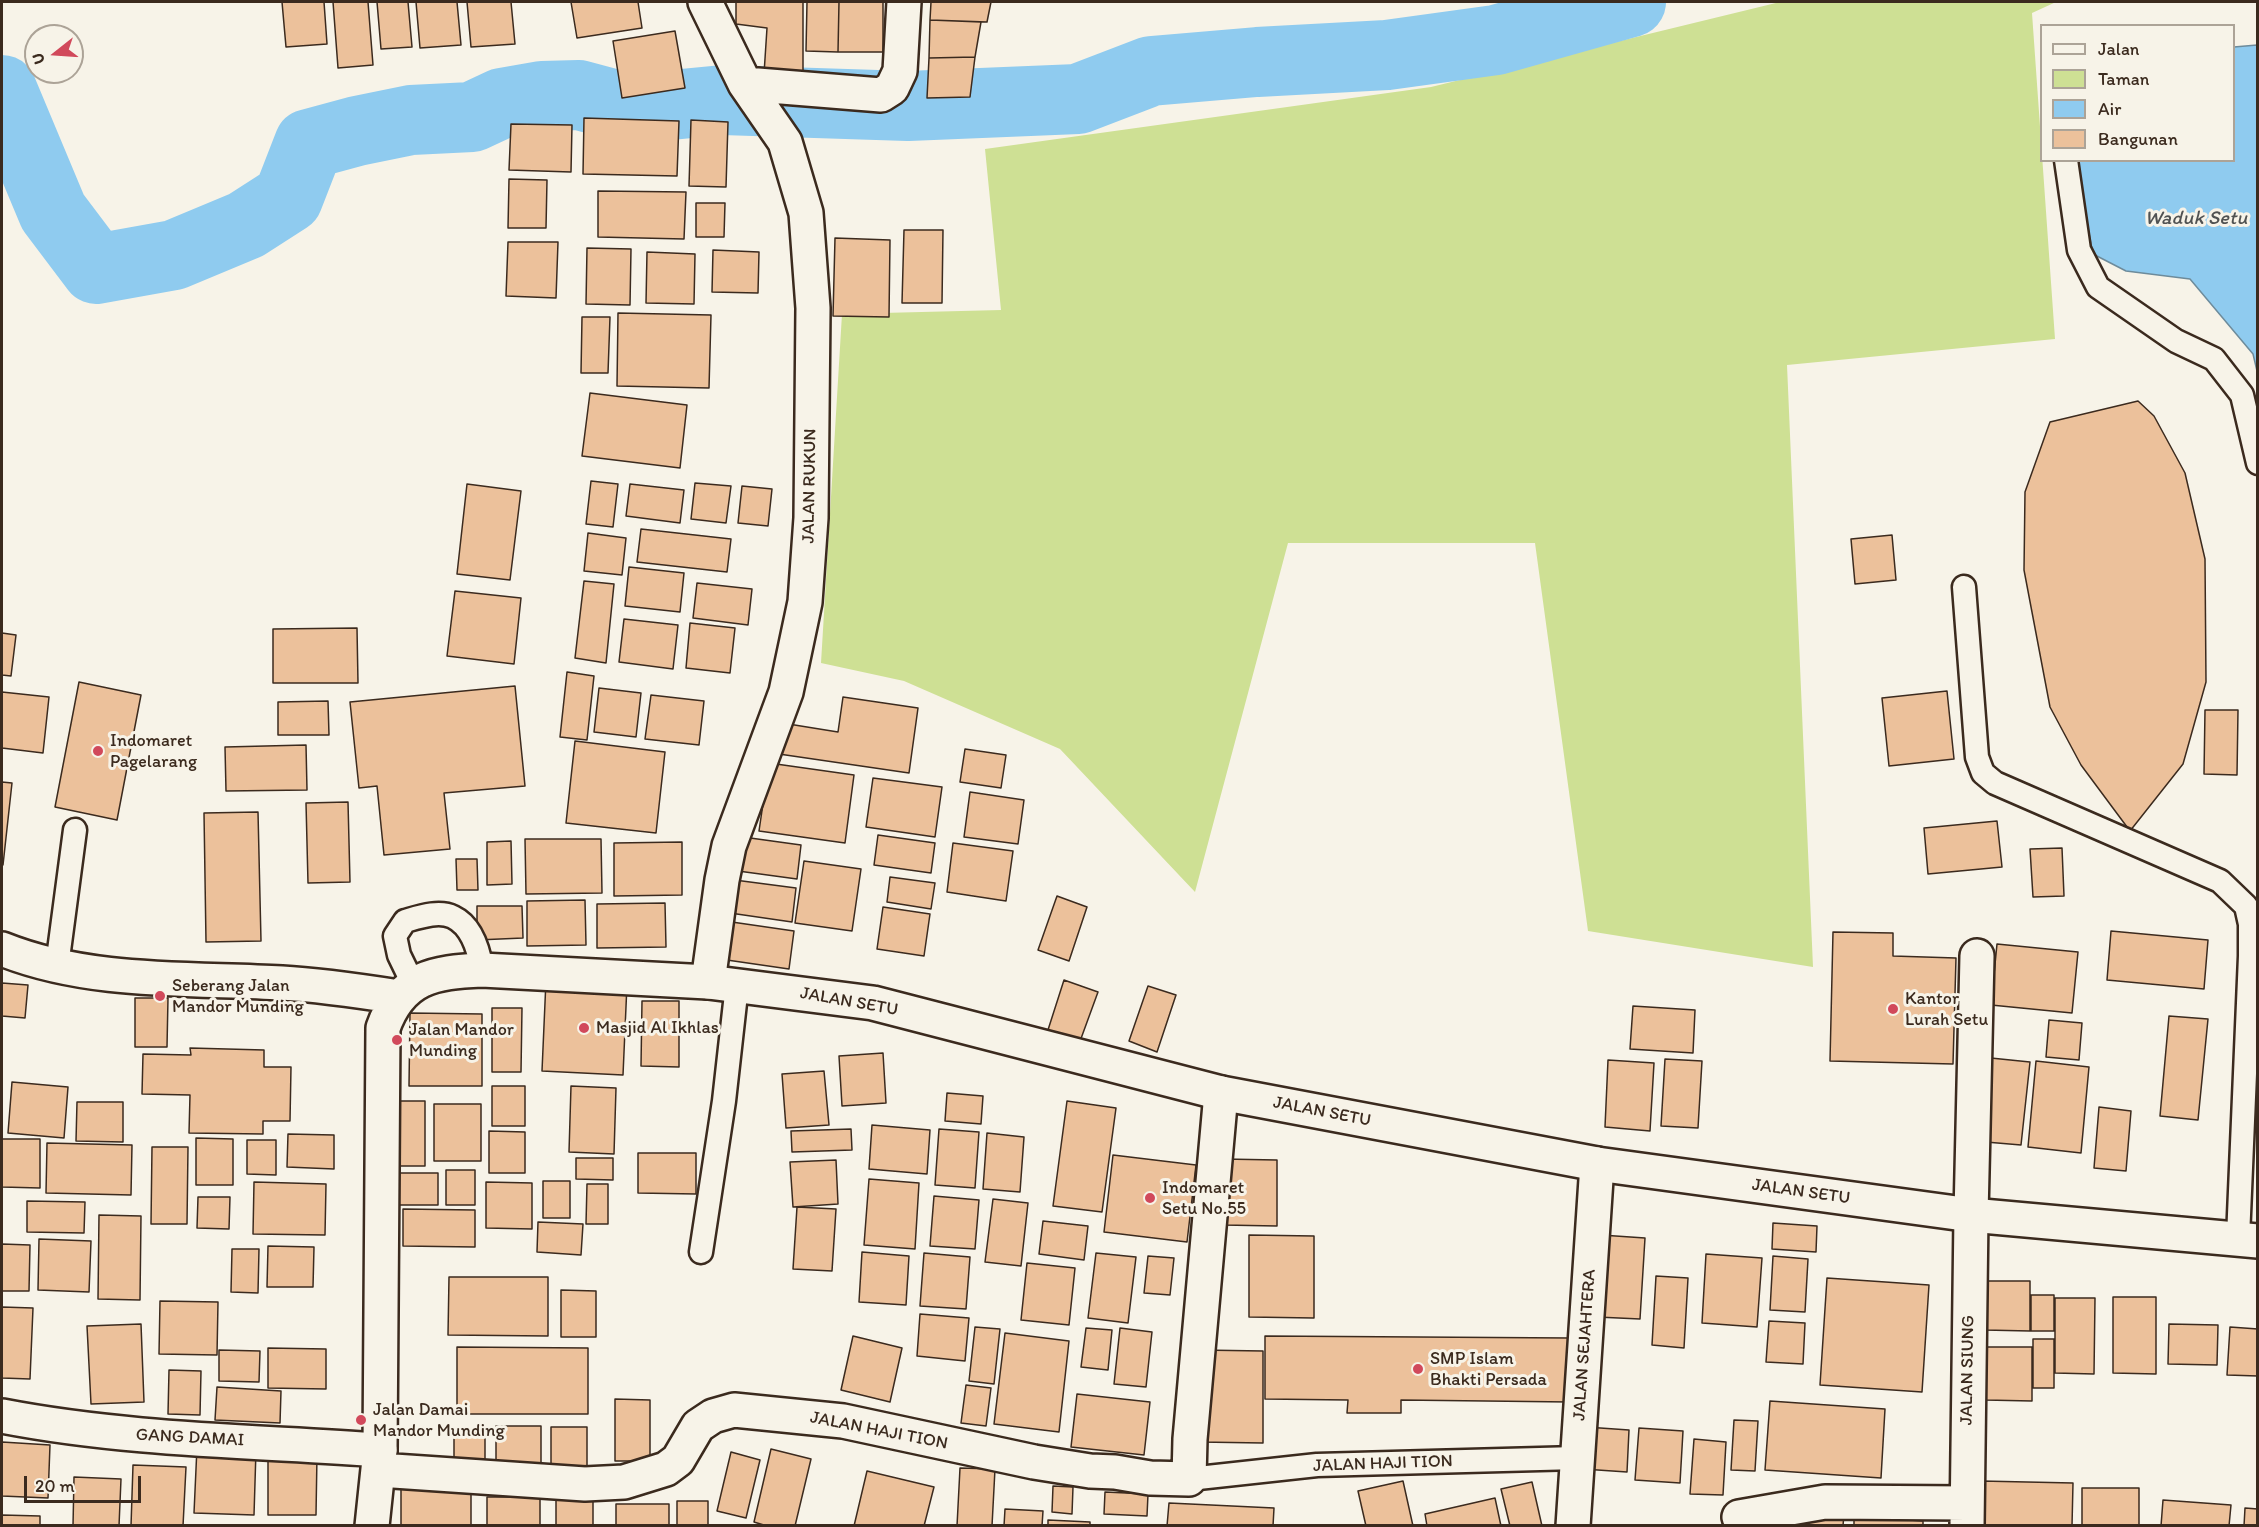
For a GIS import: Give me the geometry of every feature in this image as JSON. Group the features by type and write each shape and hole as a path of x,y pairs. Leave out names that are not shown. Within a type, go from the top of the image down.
{"street":[{"name":"JALAN RUKUN","path":"705,2 749,90 785,142 806,213 812,279 811,518 805,602 786,692 729,846 722,880 722,983"},
{"path":"749,90 880,94 892,88 900,71 904,2"},
{"path":"2,949 57,966 163,978 406,992"},
{"name":"JALAN SIUNG","path":"1967,1514 1977,956"},
{"name":"JALAN SETU","path":"406,992 424,979 447,971 482,970 722,983 873,1003 1221,1093 1597,1164 1971,1215 2248,1239"},
{"path":"372,1526 380,1460 382,1042 387,1016 406,992"},
{"path":"1189,1479 1221,1093"},
{"name":"JALAN SEJAHTERA","path":"1573,1526 1597,1164"},
{"name":"JALAN HAJI TION","path":"380,1460 585,1484 624,1482 666,1470 678,1460 698,1426 713,1416 734,1410 843,1421 1034,1462 1089,1471 1115,1472 1150,1478 1189,1479"},
{"name":"GANG DAMAI","path":"2,1416 41,1424 380,1460"},
{"path":"1738,1517 1826,1502 1967,1514"}],"lane":[{"path":"2066,162 2079,250 2098,287 2176,341 2214,359 2242,395 2258,463"},
{"path":"1964,587 1977,757 1983,773 1995,783 2220,881 2246,906 2250,924 2248,1239"},
{"path":"57,966 75,830"},
{"path":"406,992 395,936 405,921 431,915 452,916 467,929 478,949 482,970"},
{"path":"702,1252 724,1101 722,983"},
{"name":"JALAN HAJI TION","path":"1189,1479 1317,1464 1577,1458"}],"green space":[{"path":"1780,2 2056,2 2032,13 2040,126 2040,162 2043,162 2055,339 1787,365 1813,967 1588,931 1535,543 1288,543 1195,892 1060,749 904,681 821,663 842,314 1001,310 985,149 1431,87"}],"water":[{"name":"Waduk Setu","path":"2257,45 2257,371 2253,354 2190,279 2126,271 2093,254 2075,162 2235,162 2235,47"}],"building":[{"path":"282,2 324,2 327,44 286,47"},
{"path":"333,2 368,2 373,65 338,68"},
{"path":"377,2 408,2 412,47 381,49"},
{"path":"416,2 457,2 461,45 420,48"},
{"path":"467,2 511,2 515,44 471,47"},
{"path":"571,2 638,2 642,28 577,38"},
{"path":"736,2 803,2 803,75 764,74 767,28 736,24"},
{"path":"807,2 839,2 838,52 806,51"},
{"path":"839,2 883,2 883,52 838,52"},
{"path":"931,2 991,2 987,22 930,20"},
{"path":"930,20 981,22 975,57 929,58"},
{"path":"675,31 685,88 622,98 613,41"},
{"path":"975,57 970,97 927,98 929,58"},
{"path":"584,118 679,121 677,176 583,174"},
{"path":"691,120 728,122 726,187 689,186"},
{"path":"511,124 572,125 571,172 509,170"},
{"path":"509,179 547,180 546,228 508,228"},
{"path":"598,191 686,192 684,239 598,237"},
{"path":"696,203 725,203 724,237 696,237"},
{"path":"904,230 943,230 942,303 902,303"},
{"path":"835,238 890,240 889,317 833,316"},
{"path":"508,242 558,242 556,298 506,296"},
{"path":"587,248 631,249 630,305 586,304"},
{"path":"713,250 759,252 758,293 712,292"},
{"path":"647,252 695,254 694,304 646,303"},
{"path":"618,313 711,315 709,388 617,386"},
{"path":"582,317 610,317 608,373 581,373"},
{"path":"590,393 687,405 680,468 582,456"},
{"path":"2138,401 2154,416 2185,473 2205,559 2206,682 2183,764 2130,831 2081,765 2050,707 2024,570 2025,492 2050,422"},
{"path":"591,481 618,484 613,527 586,524"},
{"path":"695,483 731,486 726,523 691,519"},
{"path":"467,484 521,491 510,580 457,574"},
{"path":"630,484 684,490 680,523 626,516"},
{"path":"742,486 772,489 768,526 738,523"},
{"path":"641,529 731,539 727,572 637,562"},
{"path":"588,533 626,538 622,575 584,571"},
{"path":"1892,535 1896,580 1855,584 1851,539"},
{"path":"629,567 684,573 680,612 625,606"},
{"path":"584,581 614,584 606,663 575,658"},
{"path":"697,583 752,589 748,625 693,618"},
{"path":"455,591 521,598 514,664 447,656"},
{"path":"624,619 678,625 673,669 619,662"},
{"path":"690,623 735,628 730,673 686,668"},
{"path":"357,628 358,683 273,683 273,629"},
{"path":"2,633 16,635 11,676 2,675"},
{"path":"567,672 594,676 587,740 560,737"},
{"name":"Indomaret Pagelarang","path":"79,682 141,695 117,820 55,807"},
{"path":"515,686 525,786 444,793 450,849 384,855 377,786 359,788 350,702"},
{"path":"599,688 641,693 636,737 594,732"},
{"path":"1947,691 1954,759 1889,766 1882,698"},
{"path":"2,692 49,697 43,753 2,748"},
{"path":"651,695 704,701 699,745 645,739"},
{"path":"843,697 918,708 909,773 772,753 776,722 838,732"},
{"path":"328,701 329,735 278,735 278,702"},
{"path":"2205,710 2238,710 2237,775 2204,774"},
{"path":"575,741 665,752 656,833 566,823"},
{"path":"306,745 307,790 226,791 225,747"},
{"path":"965,749 1006,755 1001,788 960,782"},
{"path":"769,763 854,775 845,843 759,831"},
{"path":"873,778 942,787 935,837 866,827"},
{"path":"2,782 12,783 3,865 2,865"},
{"path":"970,792 1024,800 1018,844 964,837"},
{"path":"348,802 350,882 308,883 306,803"},
{"path":"258,812 261,941 206,942 204,813"},
{"path":"1997,821 2002,867 1928,874 1924,828"},
{"path":"878,835 935,843 931,873 874,865"},
{"path":"743,837 801,845 797,879 738,871"},
{"path":"525,839 601,839 602,893 526,894"},
{"path":"511,841 512,884 487,885 487,842"},
{"path":"682,842 682,895 614,896 614,843"},
{"path":"953,843 1013,851 1006,901 947,892"},
{"path":"2062,848 2064,896 2033,897 2030,849"},
{"path":"456,859 477,859 478,890 457,890"},
{"path":"804,861 861,869 852,931 795,923"},
{"path":"890,877 935,883 931,909 887,902"},
{"path":"727,879 796,888 792,922 723,912"},
{"path":"1057,896 1087,907 1069,961 1038,950"},
{"path":"585,900 586,945 527,946 527,901"},
{"path":"665,903 666,947 597,948 597,904"},
{"path":"477,906 522,906 523,938 477,940"},
{"path":"883,907 930,914 924,956 877,949"},
{"path":"718,920 794,931 789,969 713,958"},
{"path":"2111,931 2208,940 2204,989 2107,980"},
{"name":"Kantor Lurah Setu","path":"1833,932 1893,933 1893,956 1956,958 1953,1064 1830,1061"},
{"path":"1997,944 2078,952 2072,1013 1991,1005"},
{"name":"Masjid Al Ikhlas","path":"546,980 627,984 623,1075 542,1071"},
{"path":"1064,980 1098,992 1079,1044 1047,1033"},
{"path":"2,983 28,985 25,1018 2,1016"},
{"path":"1148,986 1176,995 1157,1052 1129,1041"},
{"path":"135,998 168,998 167,1047 135,1047"},
{"path":"642,1001 679,1001 679,1067 641,1066"},
{"path":"1633,1006 1695,1010 1693,1053 1630,1049"},
{"path":"492,1008 522,1008 521,1072 492,1072"},
{"path":"410,1013 482,1014 482,1086 409,1086"},
{"path":"2169,1016 2208,1019 2198,1120 2160,1116"},
{"path":"2049,1020 2082,1023 2079,1060 2046,1057"},
{"path":"190,1048 264,1050 264,1067 291,1067 290,1121 263,1121 263,1134 189,1133 190,1095 142,1094 143,1054 191,1055"},
{"path":"883,1053 886,1103 842,1106 839,1056"},
{"path":"1981,1057 2030,1062 2021,1145 1974,1141"},
{"path":"1665,1059 1702,1061 1698,1128 1661,1126"},
{"path":"1608,1060 1654,1063 1650,1131 1605,1127"},
{"path":"2036,1061 2089,1067 2081,1153 2028,1147"},
{"path":"824,1071 829,1125 786,1128 782,1074"},
{"path":"12,1082 68,1087 64,1138 8,1133"},
{"path":"492,1086 525,1086 525,1126 492,1126"},
{"path":"571,1086 616,1088 614,1154 569,1152"},
{"path":"947,1093 983,1096 981,1124 945,1121"},
{"path":"389,1101 425,1101 425,1166 389,1166"},
{"path":"1067,1101 1116,1108 1102,1212 1053,1206"},
{"path":"77,1102 123,1102 123,1142 76,1141"},
{"path":"434,1104 481,1104 481,1161 434,1161"},
{"path":"2099,1107 2131,1111 2126,1171 2094,1168"},
{"path":"872,1125 930,1130 927,1174 869,1169"},
{"path":"851,1129 852,1150 792,1152 791,1131"},
{"path":"939,1129 979,1132 975,1188 935,1185"},
{"path":"489,1131 525,1132 525,1173 489,1173"},
{"path":"987,1133 1024,1137 1020,1192 983,1189"},
{"path":"288,1134 334,1135 334,1169 287,1167"},
{"path":"196,1138 233,1139 233,1185 196,1185"},
{"path":"2,1139 40,1139 40,1188 2,1187"},
{"path":"247,1140 276,1140 276,1175 247,1174"},
{"path":"47,1143 132,1145 131,1195 46,1193"},
{"path":"152,1147 188,1147 187,1224 151,1224"},
{"path":"638,1153 696,1153 696,1194 638,1193"},
{"name":"Indomaret Setu No.55","path":"1113,1155 1196,1165 1187,1242 1104,1232"},
{"path":"576,1158 613,1158 613,1180 576,1179"},
{"path":"1223,1159 1277,1160 1277,1226 1223,1225"},
{"path":"836,1160 838,1204 793,1207 790,1162"},
{"path":"446,1170 475,1170 475,1205 446,1205"},
{"path":"395,1173 438,1173 438,1205 395,1205"},
{"path":"869,1179 919,1183 915,1249 864,1245"},
{"path":"543,1181 570,1181 570,1218 543,1218"},
{"path":"254,1182 326,1184 325,1235 253,1234"},
{"path":"486,1182 532,1183 532,1229 486,1228"},
{"path":"587,1184 608,1184 608,1224 586,1224"},
{"path":"934,1196 979,1200 975,1249 930,1246"},
{"path":"198,1197 230,1197 229,1229 197,1228"},
{"path":"993,1199 1028,1203 1021,1266 985,1262"},
{"path":"27,1201 85,1202 84,1233 27,1232"},
{"path":"797,1207 836,1209 832,1271 793,1269"},
{"path":"403,1209 475,1210 475,1247 403,1246"},
{"path":"99,1215 141,1216 140,1300 98,1299"},
{"path":"1043,1221 1088,1226 1084,1260 1039,1254"},
{"path":"538,1222 583,1224 581,1255 537,1252"},
{"path":"1773,1223 1817,1226 1816,1252 1772,1249"},
{"path":"1249,1235 1314,1236 1314,1318 1249,1317"},
{"path":"1601,1235 1645,1238 1640,1319 1597,1317"},
{"path":"39,1239 91,1241 89,1292 38,1290"},
{"path":"2,1244 30,1245 29,1291 2,1291"},
{"path":"268,1246 314,1247 313,1287 267,1287"},
{"path":"232,1249 259,1249 258,1293 231,1292"},
{"path":"862,1252 909,1256 906,1305 859,1302"},
{"path":"924,1253 970,1257 966,1309 920,1306"},
{"path":"1096,1253 1136,1257 1128,1323 1088,1318"},
{"path":"1706,1254 1762,1258 1757,1327 1702,1323"},
{"path":"1148,1256 1174,1258 1170,1295 1144,1293"},
{"path":"1773,1256 1808,1259 1805,1312 1770,1310"},
{"path":"1027,1263 1075,1268 1069,1325 1021,1320"},
{"path":"1656,1276 1688,1278 1684,1348 1652,1345"},
{"path":"449,1277 548,1277 548,1336 448,1335"},
{"path":"1827,1278 1929,1285 1922,1392 1820,1385"},
{"path":"1985,1281 2030,1281 2030,1331 1984,1330"},
{"path":"561,1290 596,1291 596,1337 561,1337"},
{"path":"2031,1295 2054,1295 2054,1331 2031,1331"},
{"path":"2113,1297 2156,1297 2156,1374 2113,1373"},
{"path":"2055,1298 2095,1298 2094,1374 2055,1373"},
{"path":"160,1301 218,1302 217,1355 159,1354"},
{"path":"2,1307 33,1308 30,1379 2,1378"},
{"path":"920,1314 969,1318 965,1361 917,1356"},
{"path":"1769,1321 1805,1323 1803,1364 1766,1362"},
{"path":"141,1324 144,1402 91,1404 87,1326"},
{"path":"2169,1324 2218,1325 2217,1365 2168,1364"},
{"path":"975,1327 1000,1329 994,1384 969,1381"},
{"path":"2230,1327 2258,1329 2258,1376 2227,1375"},
{"path":"1086,1328 1112,1330 1108,1370 1081,1367"},
{"path":"1120,1328 1152,1332 1146,1387 1114,1384"},
{"path":"1005,1333 1069,1341 1059,1432 994,1424"},
{"path":"853,1336 902,1348 890,1402 841,1390"},
{"name":"SMP Islam Bhakti Persada","path":"1265,1336 1570,1338 1570,1402 1401,1400 1401,1413 1347,1413 1348,1400 1265,1399"},
{"path":"2033,1339 2054,1339 2054,1388 2033,1388"},
{"path":"457,1347 588,1348 588,1414 457,1414"},
{"path":"1985,1347 2032,1347 2032,1401 1985,1400"},
{"path":"268,1348 326,1349 326,1389 268,1388"},
{"path":"219,1350 260,1351 259,1382 219,1381"},
{"path":"1200,1350 1263,1351 1263,1443 1199,1442"},
{"path":"169,1370 201,1371 200,1415 168,1414"},
{"path":"966,1385 991,1388 986,1426 961,1423"},
{"path":"217,1387 281,1391 280,1423 215,1420"},
{"path":"1077,1394 1150,1402 1144,1455 1071,1447"},
{"path":"615,1399 650,1400 650,1461 615,1461"},
{"path":"1770,1401 1885,1409 1881,1478 1765,1470"},
{"path":"1734,1420 1758,1421 1755,1471 1731,1470"},
{"path":"496,1426 541,1426 541,1472 496,1471"},
{"path":"551,1427 587,1427 587,1478 551,1478"},
{"path":"1586,1427 1629,1430 1627,1472 1583,1469"},
{"path":"454,1428 485,1428 485,1470 454,1470"},
{"path":"1639,1428 1683,1431 1680,1483 1635,1480"},
{"path":"1694,1439 1726,1442 1723,1495 1690,1494"},
{"path":"2,1442 50,1445 48,1498 2,1496"},
{"path":"197,1447 256,1450 254,1515 194,1513"},
{"path":"771,1449 811,1459 795,1526 767,1526 754,1522"},
{"path":"731,1452 760,1460 746,1518 717,1511"},
{"path":"268,1454 317,1455 316,1515 268,1515"},
{"path":"133,1465 186,1467 183,1526 131,1526"},
{"path":"960,1468 995,1469 992,1526 957,1526"},
{"path":"867,1471 934,1487 924,1526 854,1526"},
{"path":"74,1477 121,1479 119,1526 73,1526"},
{"path":"1403,1481 1413,1526 1366,1526 1358,1491"},
{"path":"1981,1481 2073,1483 2072,1526 1981,1526"},
{"path":"1532,1482 1542,1526 1510,1526 1501,1489"},
{"path":"1053,1486 1073,1487 1072,1514 1052,1512"},
{"path":"401,1487 471,1488 471,1526 401,1526"},
{"path":"2082,1488 2139,1488 2139,1526 2082,1526"},
{"path":"1105,1492 1148,1494 1147,1516 1104,1514"},
{"path":"487,1497 540,1497 540,1526 487,1526"},
{"path":"1495,1498 1501,1526 1427,1526 1425,1514"},
{"path":"556,1499 593,1499 593,1526 556,1526"},
{"path":"2163,1500 2231,1505 2229,1526 2161,1526"},
{"path":"677,1501 708,1501 708,1526 677,1526"},
{"path":"1169,1503 1274,1508 1273,1526 1167,1526"},
{"path":"616,1504 669,1504 669,1526 616,1526"},
{"path":"2245,1508 2258,1509 2258,1526 2244,1526"},
{"path":"1005,1509 1043,1511 1042,1526 1004,1526"},
{"path":"1791,1509 1844,1513 1843,1526 1790,1526"},
{"path":"2,1515 40,1516 40,1526 2,1526"},
{"path":"1854,1516 1923,1521 1923,1526 1854,1526"},
{"path":"1048,1520 1090,1522 1090,1526 1048,1526"}],"waterway":[{"path":"2,90 53,212 96,269 174,255 246,225 288,198 309,144 411,120 472,117 502,103 542,96 579,95 620,106 671,105 723,100 908,106 1078,99 1151,71 1257,62 1387,55 1496,40 1631,2"}],"place":[{"name":"Indomaret Pagelarang","path":"98,751"},
{"name":"Seberang Jalan Mandor Munding","path":"160,996"},
{"name":"Kantor Lurah Setu","path":"1893,1009"},
{"name":"Masjid Al Ikhlas","path":"584,1028"},
{"name":"Jalan Mandor Munding","path":"397,1040"},
{"name":"Indomaret Setu No.55","path":"1150,1198"},
{"name":"SMP Islam Bhakti Persada","path":"1418,1369"},
{"name":"Jalan Damai Mandor Munding","path":"361,1420"}]}
